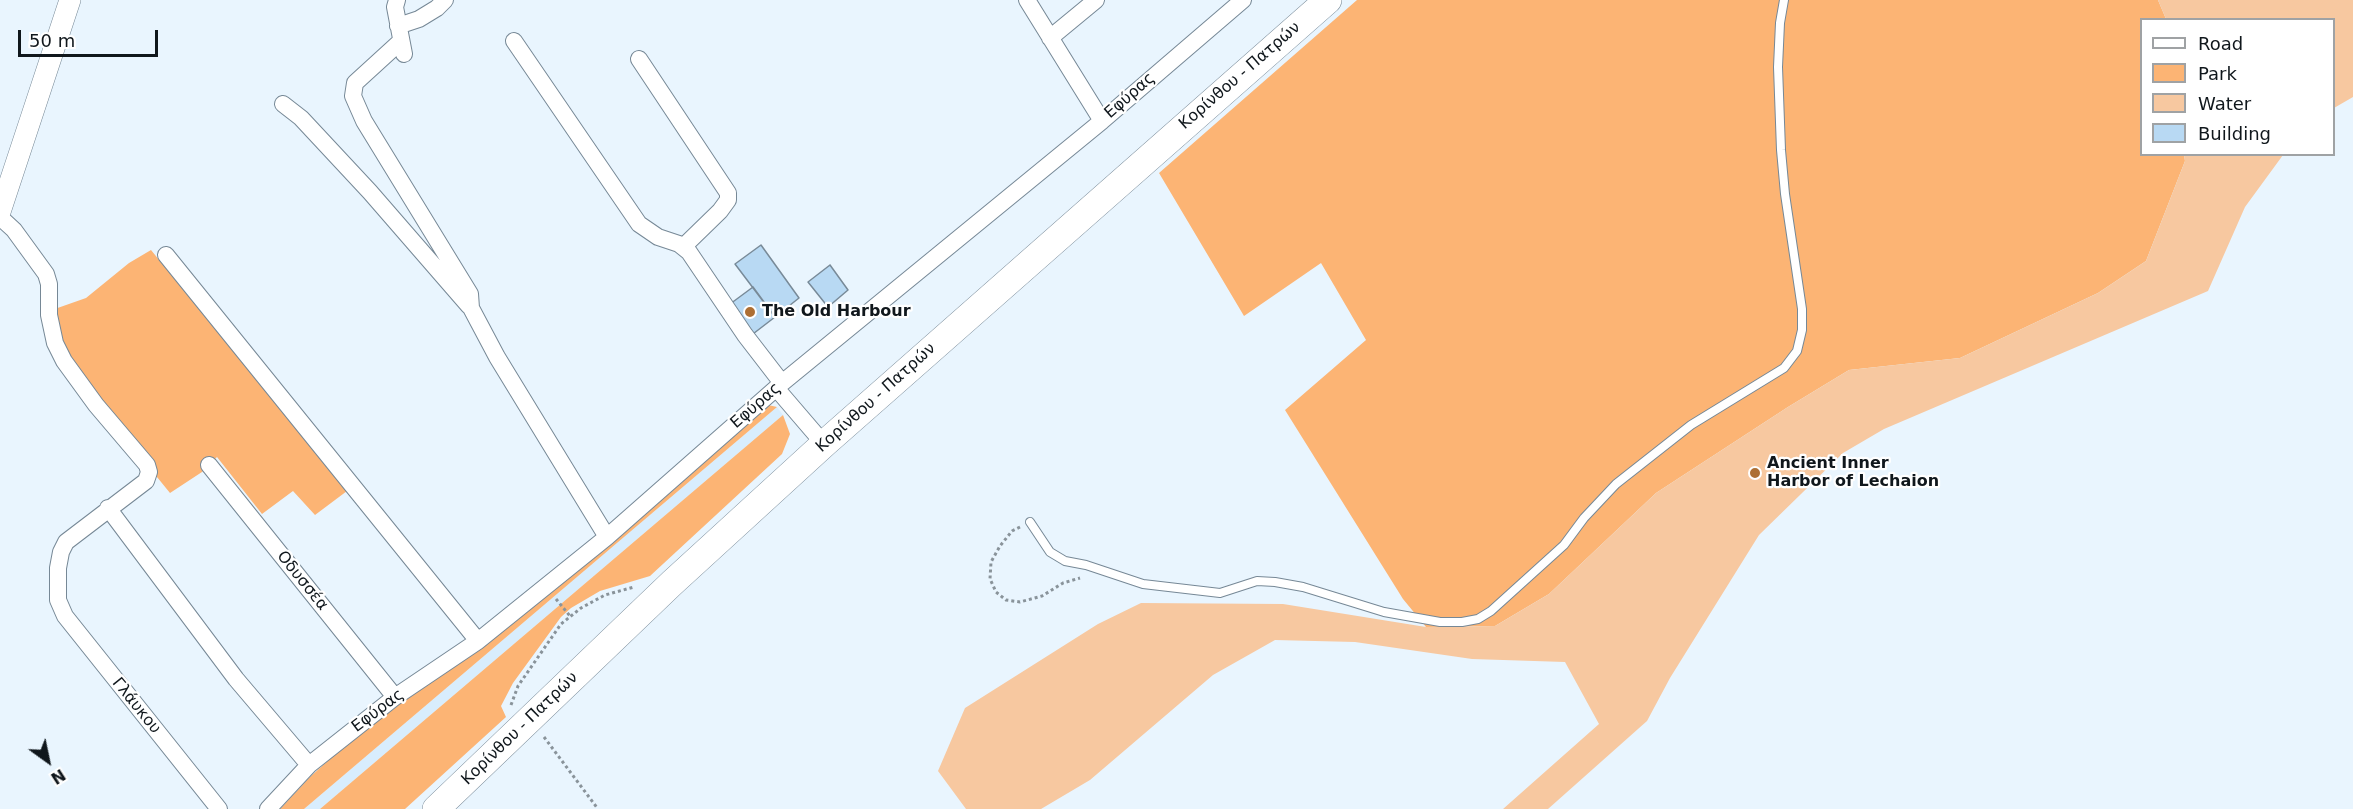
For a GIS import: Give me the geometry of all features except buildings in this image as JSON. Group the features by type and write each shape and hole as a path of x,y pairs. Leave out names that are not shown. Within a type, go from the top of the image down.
{"main road":[{"name":"Κορίνθου - Πατρών","path":"436,809 672,583 824,444 1328,0"}],"street":[{"path":"0,212 70,0"},
{"path":"397,0 395,8 401,40"},
{"path":"445,0 438,8 419,20 355,83 354,96 364,121 470,294 471,308"},
{"path":"1027,0 1102,121"},
{"path":"1050,38 1096,0"},
{"name":"Εφύρας","path":"268,809 309,765 395,697 478,641 608,537 779,385 1102,121 1243,0"},
{"path":"514,41 639,224 658,237 683,247 689,252 779,385 824,444"},
{"path":"639,59 728,193 728,200 720,211 683,247"},
{"path":"282,104 300,118 370,192 471,308 497,357 608,537"},
{"path":"0,218 14,231 46,274 49,284 49,315 56,343 64,361 96,405 147,465 149,472 147,481 108,508 236,679 309,765"},
{"path":"166,255 478,641"},
{"name":"Οδυσσέα","path":"209,465 395,697"},
{"name":"Γλάυκου","path":"108,508 63,547 58,568 58,600 65,616 219,809"}],"lane":[{"path":"1030,522 1050,552 1065,561 1086,565 1143,584 1220,593 1257,581 1275,582 1303,587 1384,612 1440,622 1478,619 1491,612 1563,545 1584,518 1616,484 1691,425 1784,368 1797,351 1802,330 1802,309 1781,150 1778,67 1780,23 1784,0"}],"path":[{"path":"1030,522 1012,531 991,562 990,579 996,592 1006,600 1020,602 1042,596 1063,583 1084,576 1114,574"},
{"path":"598,809 525,724 511,711 511,704 518,686 561,624 581,608 605,595 623,589 672,583"}],"shaded area":[{"path":"777,407 783,415 320,809 304,809"}],"green space":[{"path":"1357,0 2158,0 2166,18 2140,18 2140,156 2184,156 2185,161 2146,261 2098,293 1960,358 1849,370 1656,493 1549,594 1495,626 1426,627 1403,599 1285,410 1366,340 1321,263 1244,316 1159,173"},
{"path":"151,250 347,491 315,515 293,491 262,514 217,457 202,472 170,493 65,364 49,311 86,298 129,263"},
{"path":"768,405 777,407 304,809 280,809 340,750 401,703 488,643"},
{"path":"783,415 790,434 782,454 650,576 600,591 571,608 561,617 513,683 501,706 506,717 405,809 320,809"}],"water":[{"path":"2158,0 2353,0 2353,97 2335,107 2335,18 2166,18"},
{"name":"Ancient Inner Harbor of Lechaion","path":"2184,156 2282,156 2245,207 2208,291 1884,429 1843,453 1759,535 1670,678 1647,721 1548,809 1503,809 1599,724 1565,662 1472,659 1355,642 1275,640 1213,675 1090,780 1041,809 966,809 938,771 965,708 1098,624 1141,603 1283,604 1426,627 1495,626 1549,594 1656,493 1849,370 1960,358 2098,293 2146,261 2185,161"}],"place":[{"name":"The Old Harbour","path":"750,312"},
{"name":"Ancient Inner Harbor of Lechaion","path":"1755,473"}]}
